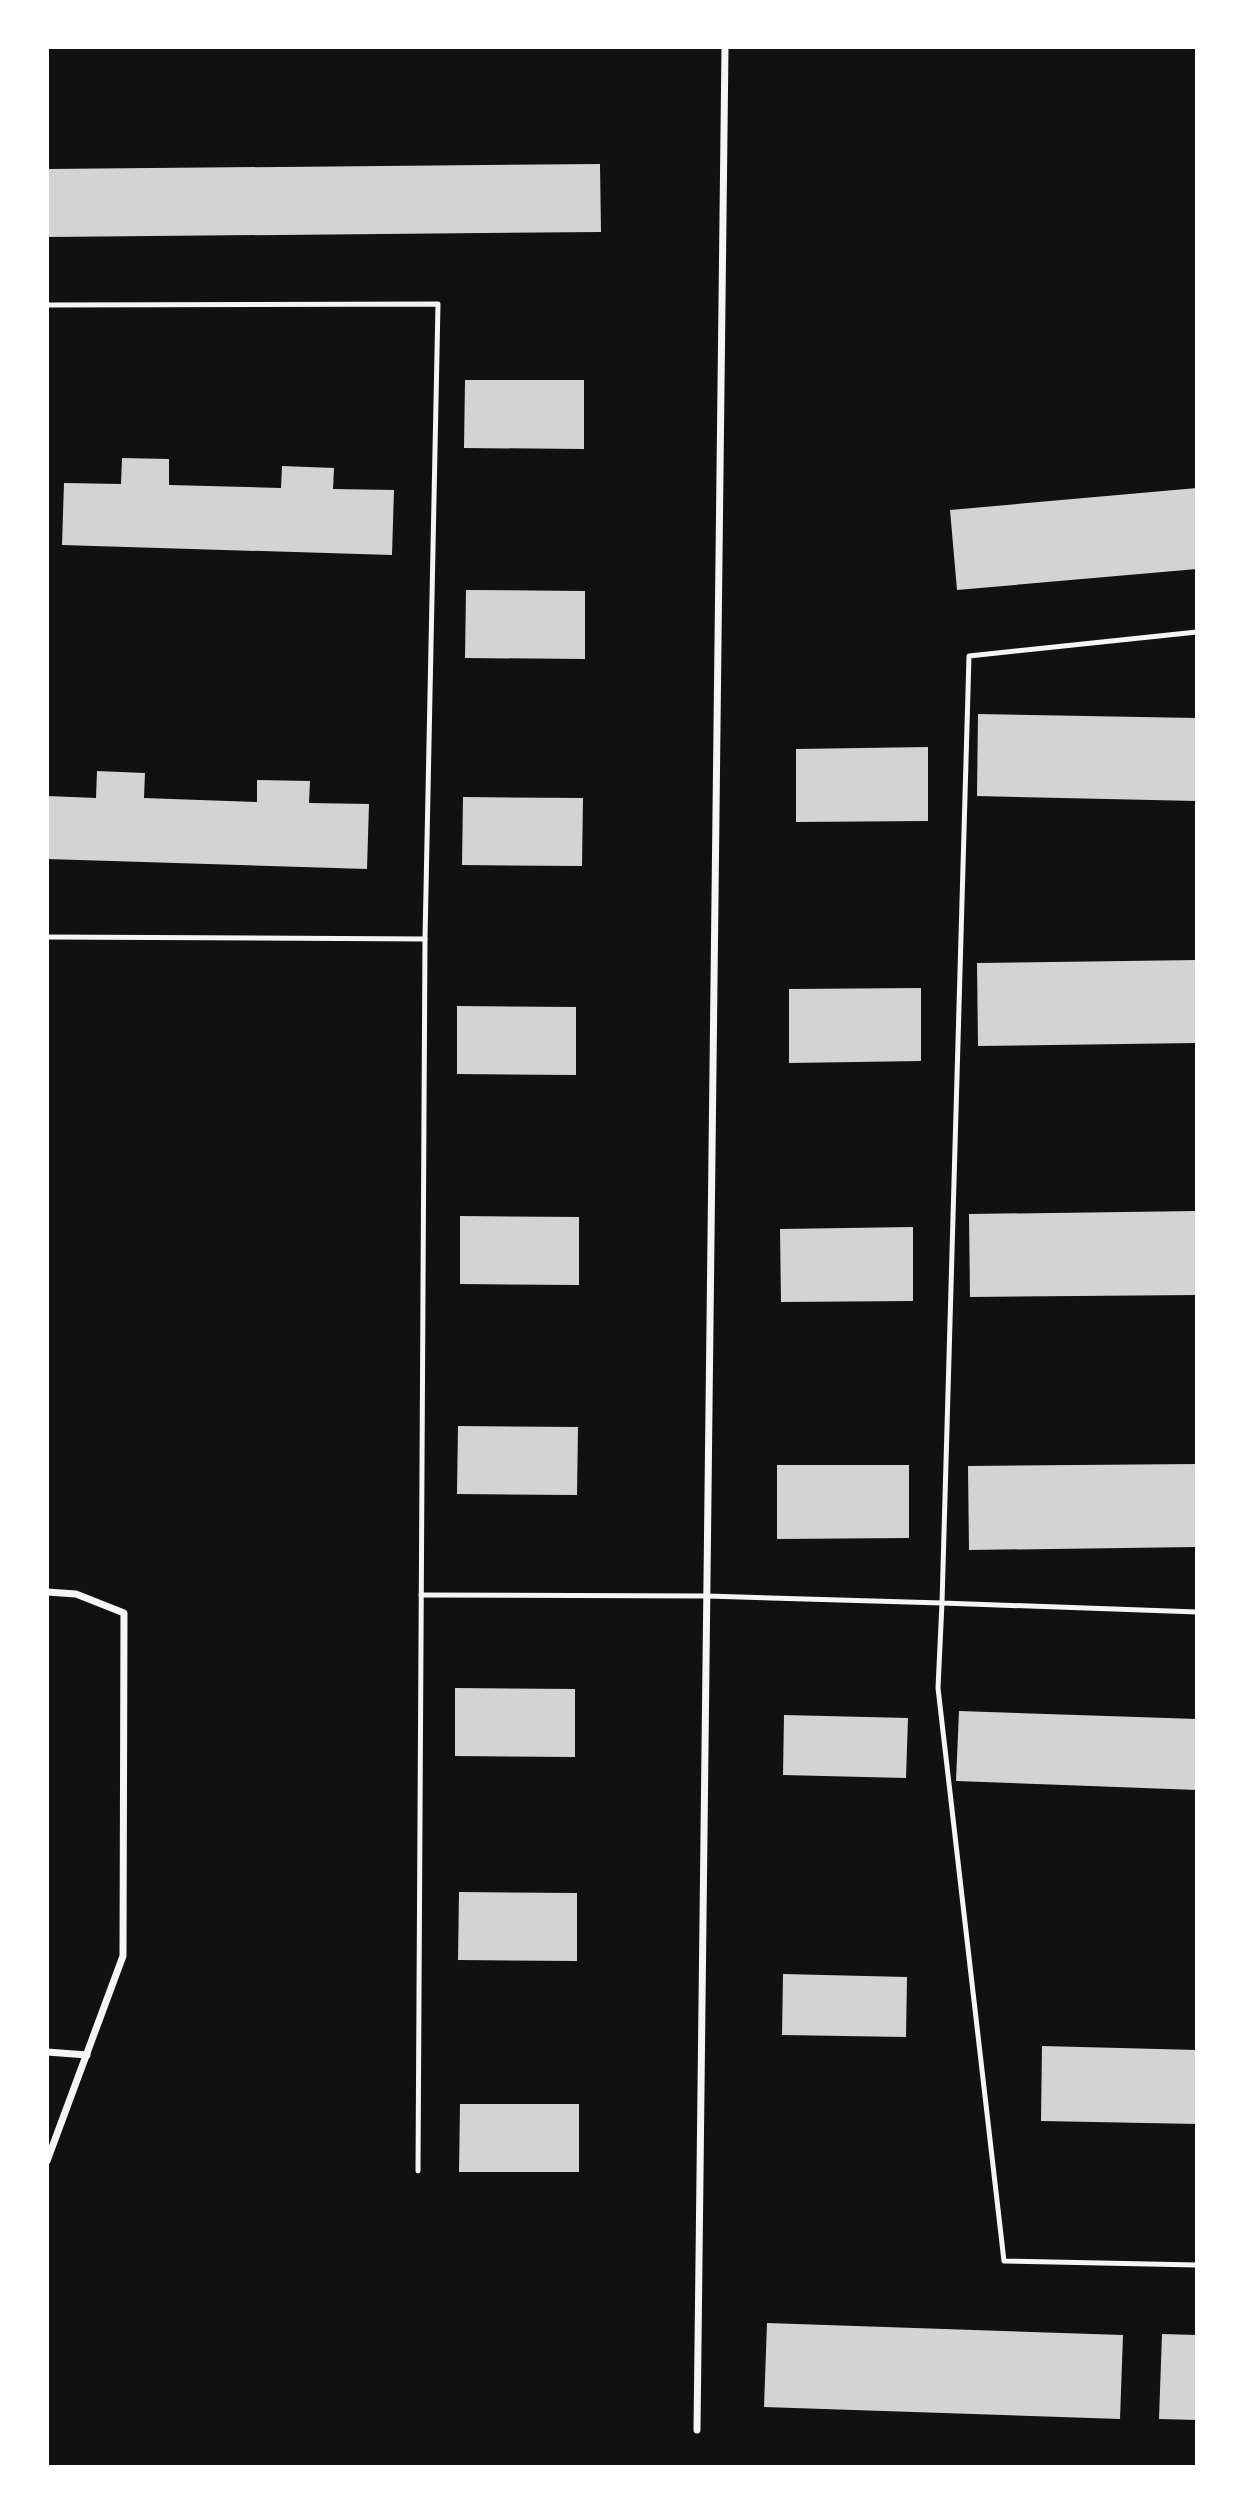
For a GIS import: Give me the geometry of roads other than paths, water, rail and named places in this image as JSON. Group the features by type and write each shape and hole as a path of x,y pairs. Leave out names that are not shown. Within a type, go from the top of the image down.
{"street":[{"path":"697,2430 725,47"},
{"path":"47,1592 76,1594 124,1614 124,1956 47,2161"},
{"path":"47,2052 87,2055"}],"lane":[{"path":"47,304 438,304 425,939 418,2171"},
{"path":"1197,632 969,656 938,1688 1004,2261 1197,2265"},
{"path":"47,936 425,939"},
{"path":"421,1595 707,1596 1197,1612"}]}
